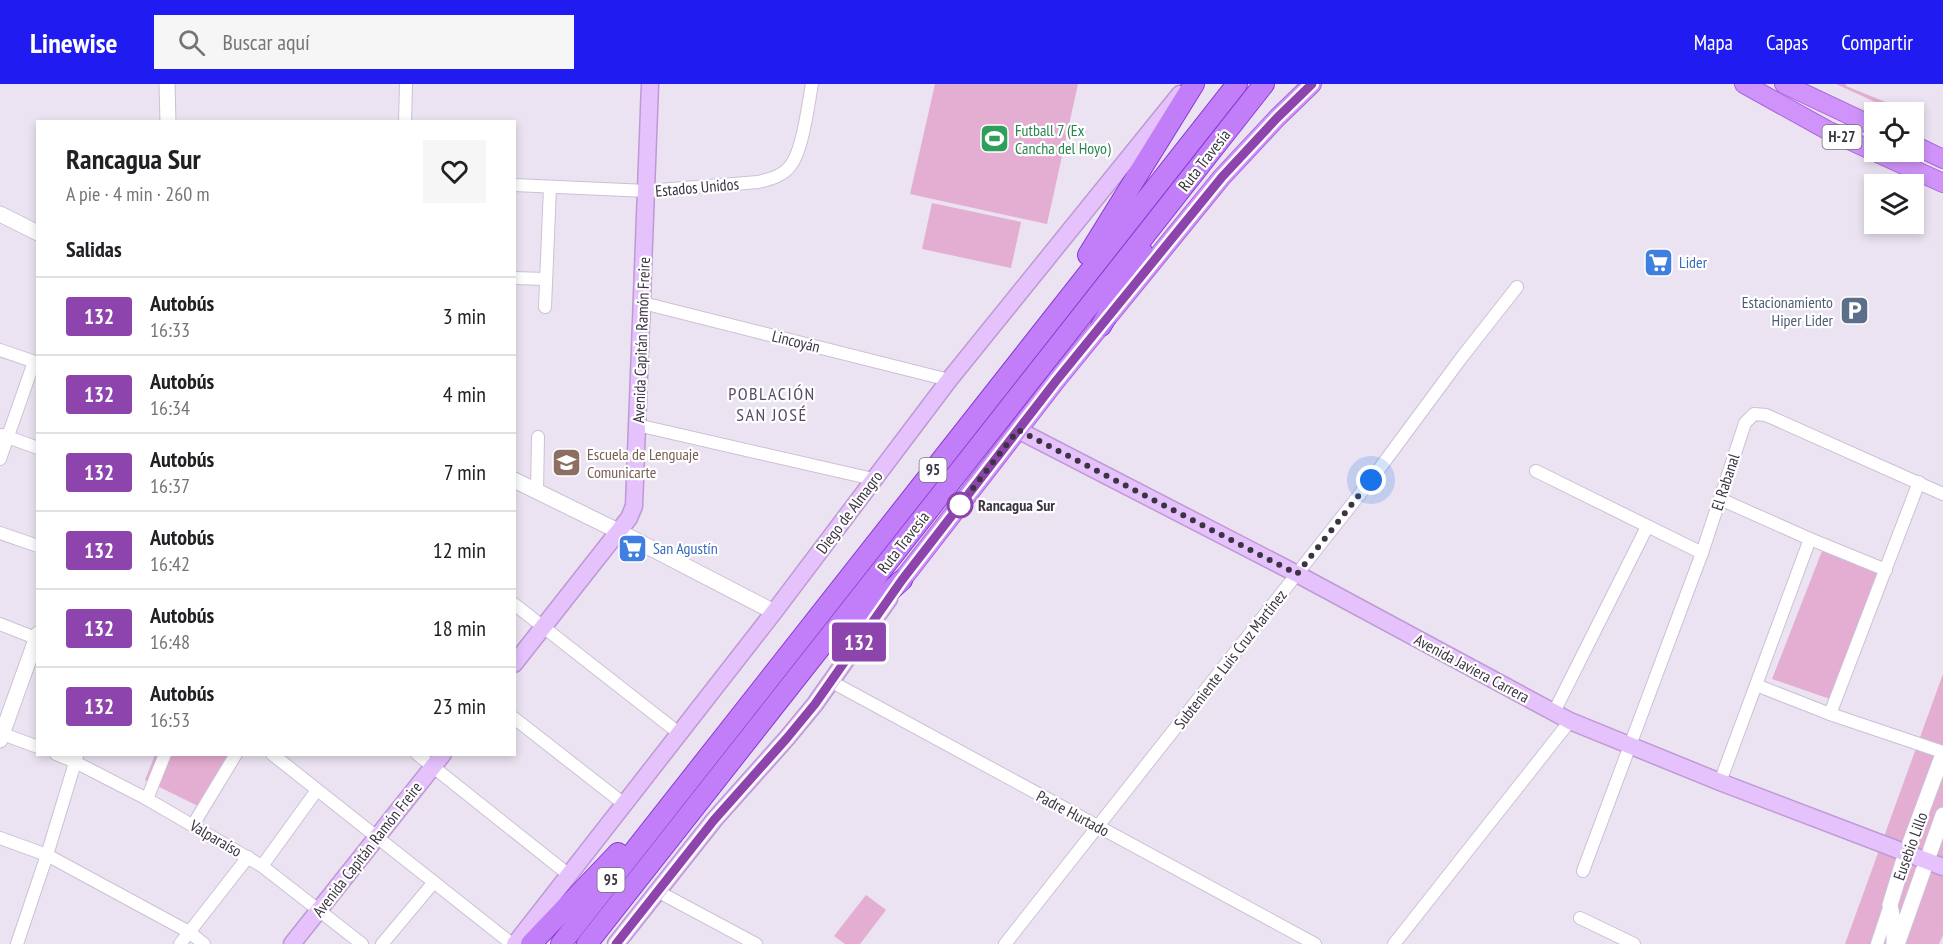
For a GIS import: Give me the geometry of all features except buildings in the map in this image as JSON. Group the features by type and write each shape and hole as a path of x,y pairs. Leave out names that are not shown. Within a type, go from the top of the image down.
{"highway":[{"path":"1055,313 1107,223 1194,84"},
{"name":"Ruta Travesía","path":"561,944 1237,84"},
{"name":"Ruta Travesía","path":"587,944 1264,84"},
{"path":"1101,326 1179,192"},
{"path":"800,675 902,580"},
{"path":"531,944 620,852 661,817"}],"main road":[{"name":"Avenida Capitán Ramón Freire","path":"516,661 629,518 634,506 650,84"},
{"name":"Diego de Almagro","path":"514,944 680,734 949,380 1188,84"},
{"path":"616,944 714,820 787,738 832,682 902,580 1101,326 1222,177 1312,84"},
{"name":"H-27","path":"1744,84 1827,130 1943,183"},
{"name":"H-27","path":"1784,84 1864,122"},
{"path":"1924,150 1943,159"},
{"name":"Avenida Javiera Carrera","path":"1018,430 1297,574 1570,721 1630,747 1943,867"},
{"name":"Avenida Capitán Ramón Freire","path":"292,944 438,761"}],"street":[{"path":"167,84 168,120"},
{"path":"405,120 406,84"},
{"name":"Estados Unidos","path":"516,185 647,191 758,182 777,176 791,165 797,153 812,84"},
{"path":"545,307 550,187"},
{"path":"0,215 36,232"},
{"path":"516,278 546,279"},
{"name":"Subteniente Luis Cruz Martínez","path":"1005,944 1297,574 1517,287"},
{"name":"Lincoyán","path":"643,303 949,380"},
{"path":"0,350 36,362 4,436 0,459"},
{"name":"El Rabanal","path":"1583,871 1702,553 1745,423 1754,414 1766,415 1943,494"},
{"path":"637,425 873,479"},
{"path":"4,436 36,447"},
{"path":"537,492 538,437"},
{"path":"1536,471 1702,553"},
{"path":"516,481 774,612"},
{"path":"1830,714 1919,482"},
{"path":"1720,499 1886,570"},
{"path":"1554,712 1647,527"},
{"path":"0,533 36,545"},
{"path":"1720,782 1810,539"},
{"path":"516,606 680,734"},
{"path":"0,624 36,637"},
{"path":"36,640 1,736 36,746"},
{"name":"Padre Hurtado","path":"832,682 1315,944"},
{"path":"1756,685 1830,714 1943,753"},
{"path":"516,720 624,804"},
{"path":"1394,944 1570,721"},
{"name":"Eusebio Lillo","path":"1876,944 1906,853 1943,753"},
{"path":"147,799 164,756"},
{"path":"193,825 235,756"},
{"path":"274,756 514,944"},
{"path":"423,756 438,761 569,875"},
{"path":"17,944 76,758"},
{"name":"Valparaíso","path":"76,758 262,866 362,944"},
{"path":"262,866 317,790"},
{"name":"Eusebio Lillo","path":"1896,944 1943,815"},
{"path":"0,838 47,855 189,932 204,944"},
{"path":"180,944 248,857"},
{"path":"382,944 434,882"},
{"path":"657,891 756,944"},
{"name":"Eusebio Lillo","path":"1890,905 1896,944"},
{"path":"1580,918 1634,944"}],"shaded area":[{"name":"Futball 7 (Ex Cancha del Hoyo)","path":"935,84 1078,84 1047,224 910,194"},
{"path":"1836,84 1846,84 1846,86 1885,102 1875,102"},
{"path":"932,203 1021,222 1011,268 922,249"},
{"path":"1822,551 1881,572 1833,700 1772,679"},
{"path":"1943,674 1943,935 1939,944 1845,944"},
{"path":"155,756 230,756 200,807 145,780"},
{"path":"866,895 886,910 860,944 845,944 834,936"}],"bus line":[{"name":"132","path":"616,944 714,820 815,704 902,580 1056,381 1222,177 1312,84"}],"place":[{"name":"Futball 7 (Ex Cancha del Hoyo)","path":"994,139"},
{"name":"Lider","path":"1658,262"},
{"name":"Estacionamiento Hiper Lider","path":"1854,311"},
{"name":"Escuela de Lenguaje Comunicarte","path":"566,463"},
{"name":"Rancagua Sur","path":"960,505"},
{"name":"San Agustín","path":"632,548"}],"district":[{"name":"POBLACIÓN SAN JOSÉ","path":"772,404"}],"route":[{"path":"960,505 1018,430 1297,574 1371,480"}]}
